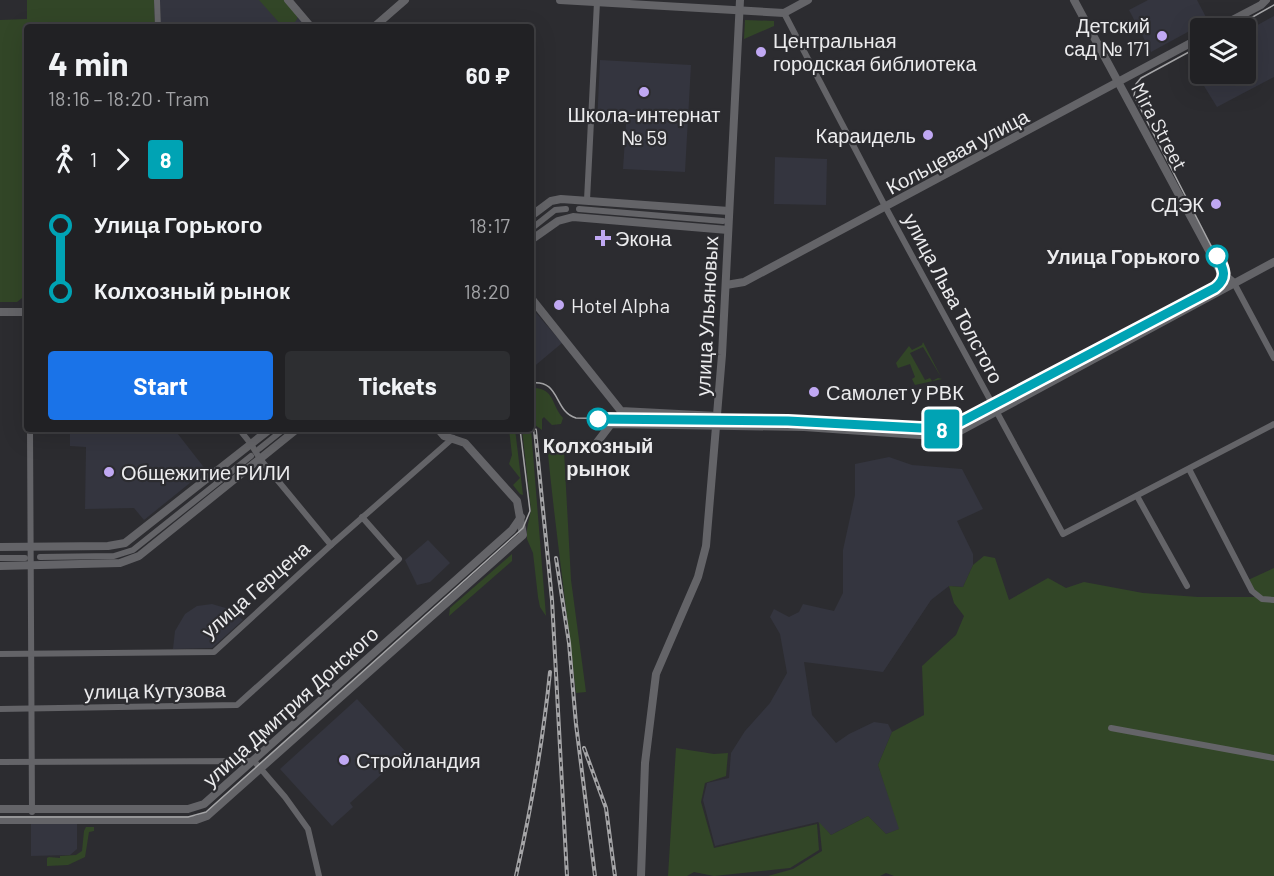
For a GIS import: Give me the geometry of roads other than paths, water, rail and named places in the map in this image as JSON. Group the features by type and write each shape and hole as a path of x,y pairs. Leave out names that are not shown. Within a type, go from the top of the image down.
{"street":[{"path":"157,0 158,24"},
{"path":"288,0 308,24"},
{"path":"377,24 405,0"},
{"path":"560,0 784,13 808,0"},
{"name":"улица Ульяновых","path":"641,876 645,763 656,674 698,577 706,546 726,285 740,0"},
{"name":"Mira Street","path":"1074,0 1220,271 1234,283 1274,358"},
{"path":"1236,18 1266,0"},
{"path":"587,200 597,2"},
{"name":"улица Льва Толстого","path":"784,13 886,208 1063,534 1137,496"},
{"name":"Кольцевая улица","path":"726,285 744,282 1190,43"},
{"path":"573,200 573,217"},
{"path":"534,214 551,201 573,200 729,211"},
{"path":"534,227 555,210 566,209"},
{"path":"579,209 723,221"},
{"path":"534,238 558,221 573,217 728,230"},
{"path":"595,445 611,424 804,427 949,437 1274,262"},
{"path":"534,302 621,411 717,416"},
{"path":"0,312 24,312"},
{"path":"1186,586 1137,496 1274,424"},
{"path":"30,432 33,654 32,820"},
{"path":"242,432 255,447"},
{"path":"268,432 255,447 255,457 331,545"},
{"path":"0,547 108,546 125,543 255,447 279,432"},
{"path":"40,557 114,556 133,550 255,457 292,432"},
{"path":"441,432 444,436 465,443 517,501 521,517"},
{"name":"улица Герцена","path":"0,654 214,652 362,517 453,438"},
{"path":"0,566 120,563 139,556 255,457"},
{"path":"1189,469 1252,591 1262,598 1274,600"},
{"name":"улица Кутузова","path":"0,709 237,705 399,559 362,517"},
{"name":"улица Дмитрия Донского","path":"0,820 196,820 207,816 523,535 521,517"},
{"name":"улица Дмитрия Донского","path":"0,809 188,809 204,804 512,530 521,517"},
{"path":"0,558 25,558"},
{"path":"1111,728 1274,758"},
{"path":"0,762 254,761 308,829 319,876"}],"tram line":[{"path":"1251,18 1274,5"},
{"path":"534,383 541,383 552,390 563,409 576,418 788,421 940,429 951,427 1192,300 1223,281 1222,267 1134,96 1136,84 1141,78 1190,51"},
{"name":"8","path":"598,419 788,421 940,429 951,427 1215,288 1223,281 1224,276 1224,269 1217,256"},
{"path":"0,817 188,817 206,812 523,528 530,511 520,432"}],"railway":[{"path":"535,430 552,600 567,876"},
{"path":"556,558 569,643 576,724 595,876"},
{"path":"516,876 536,775 550,672"},
{"path":"584,748 606,808 615,876"}],"place":[{"name":"Детский сад № 171","path":"1162,36"},
{"name":"Центральная городская библиотека","path":"761,52"},
{"name":"Школа-интернат № 59","path":"644,92"},
{"name":"Караидель","path":"928,135"},
{"name":"СДЭК","path":"1216,204"},
{"name":"Экона","path":"603,238"},
{"name":"Улица Горького","path":"1217,256"},
{"name":"Hotel Alpha","path":"559,305"},
{"name":"Самолет у РВК","path":"814,392"},
{"name":"Колхозный рынок","path":"598,419"},
{"name":"Общежитие РИЛИ","path":"109,472"},
{"name":"Стройландия","path":"344,760"}]}
